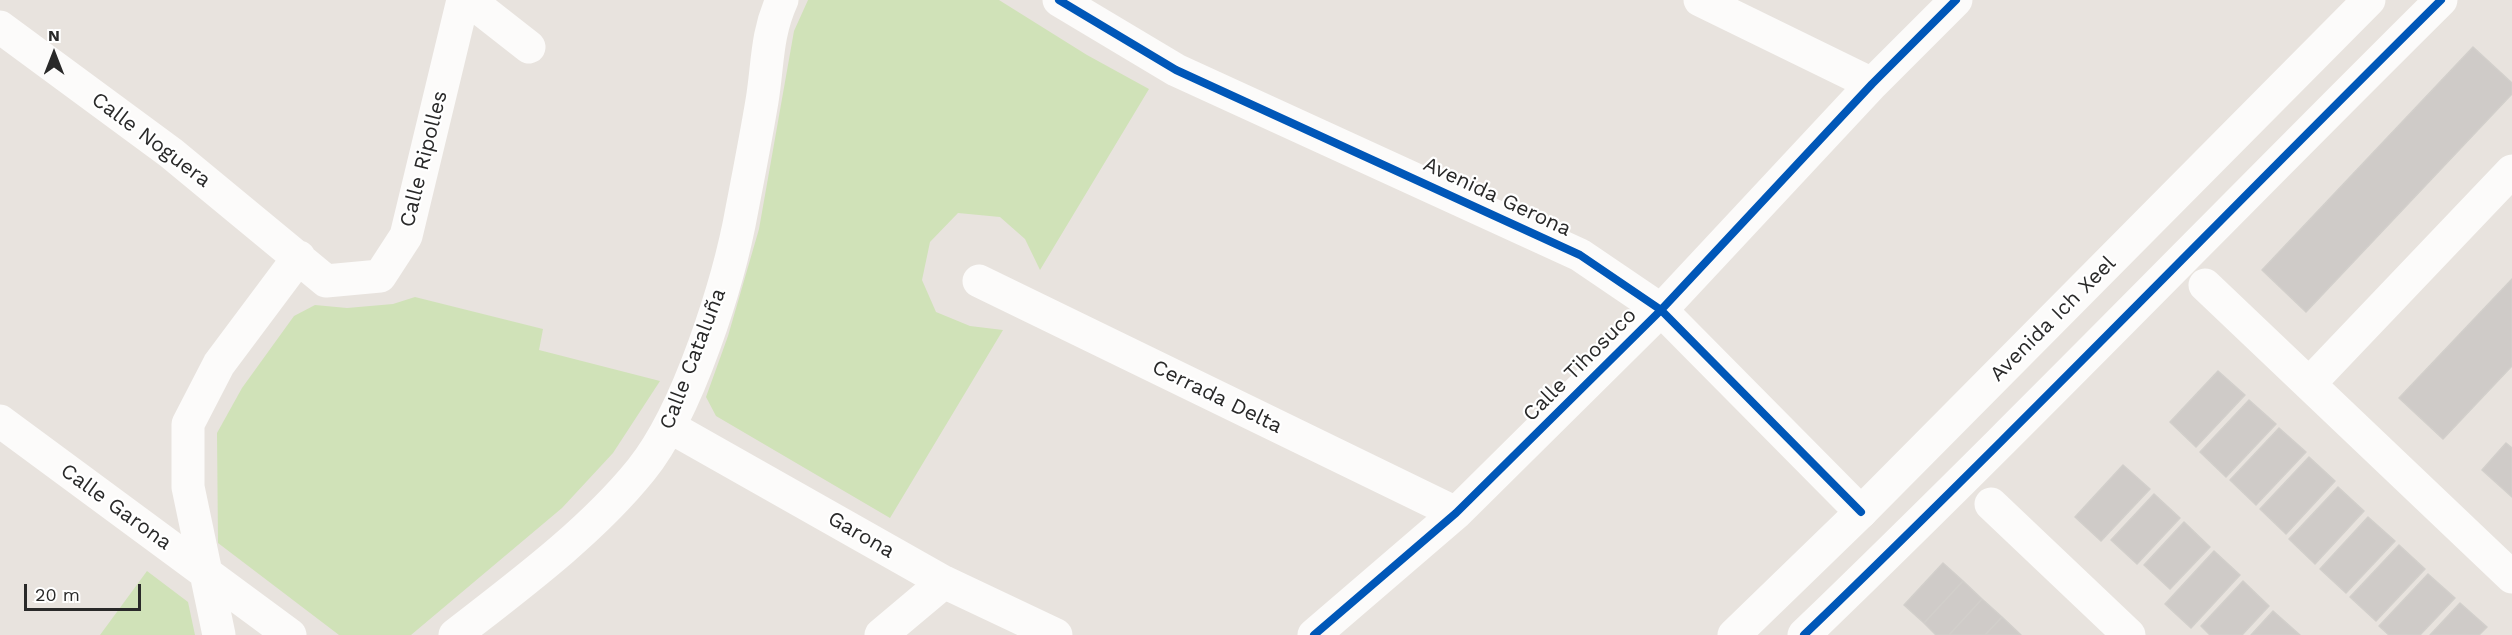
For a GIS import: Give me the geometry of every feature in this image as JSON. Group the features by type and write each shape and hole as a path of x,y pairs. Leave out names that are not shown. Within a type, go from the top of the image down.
{"street":[{"name":"Calle Ripolles","path":"299,257 326,281 381,276 406,236 463,0"},
{"path":"469,0 529,47"},
{"name":"Calle Cataluña","path":"455,635 506,595 586,526 641,470 670,427 710,327 740,224 762,99 771,24 782,0"},
{"name":"Avenida Gerona","path":"1059,0 1176,70 1580,255 1662,310 1861,512"},
{"path":"1700,0 1872,84"},
{"name":"Calle Tihosuco","path":"1314,635 1455,513 1662,310 1872,84 1956,0"},
{"name":"Avenida Ich Xeel","path":"1734,635 1861,512 2369,0"},
{"path":"1804,635 1963,481 2180,259 2441,0"},
{"name":"Calle Noguera","path":"0,27 171,153 299,257"},
{"path":"2309,384 2512,171"},
{"path":"219,635 188,487 188,424 219,363 299,257"},
{"name":"Cerrada Delta","path":"979,281 1455,513"},
{"path":"2205,285 2512,577"},
{"name":"Calle Garona","path":"0,421 290,635"},
{"name":"Garona","path":"670,427 944,582 1056,635"},
{"path":"1990,504 2130,635"},
{"path":"881,635 944,582"}],"green space":[{"path":"808,0 999,0 1087,55 1149,89 1040,270 1025,239 1000,217 958,213 930,242 922,280 936,312 970,326 1003,330 890,518 716,416 706,397 728,336 759,229 794,31"},
{"path":"415,297 543,329 539,350 660,381 613,453 562,508 411,635 339,635 218,543 217,433 242,388 294,316 315,305 347,308 393,304"},
{"path":"147,571 188,602 195,635 100,635"}],"building":[{"path":"2473,47 2512,83 2512,94 2306,312 2262,270"},
{"path":"2512,279 2512,366 2443,439 2399,398"},
{"path":"2218,371 2245,395 2196,447 2170,422"},
{"path":"2249,400 2276,424 2226,477 2200,452"},
{"path":"2279,428 2306,452 2256,505 2230,480"},
{"path":"2506,443 2512,448 2512,497 2482,470"},
{"path":"2309,457 2335,481 2286,534 2260,509"},
{"path":"2123,465 2150,489 2101,541 2075,517"},
{"path":"2338,487 2364,511 2315,564 2289,539"},
{"path":"2154,494 2180,518 2137,564 2111,540"},
{"path":"2368,517 2395,541 2346,593 2320,569"},
{"path":"2184,522 2210,547 2170,589 2144,565"},
{"path":"2399,545 2425,569 2376,621 2350,597"},
{"path":"2214,551 2240,575 2191,628 2165,604"},
{"path":"1943,563 1963,581 1924,623 1904,605"},
{"path":"2428,574 2455,598 2420,635 2389,635 2379,626"},
{"path":"1963,581 1982,599 1949,635 1936,635 1924,623"},
{"path":"2243,581 2269,606 2242,635 2210,635 2201,626"},
{"path":"1982,599 2002,617 1985,635 1949,635"},
{"path":"2460,603 2487,627 2479,635 2430,635"},
{"path":"2273,611 2300,635 2251,635"},
{"path":"2002,617 2021,635 1985,635"}],"cycle path":[{"path":"1059,0 1176,70 1580,255 1661,310 1861,512"},
{"path":"1314,635 1456,513 1661,310 1872,84 1956,0"},
{"path":"1804,635 1965,478 2441,0"}]}
